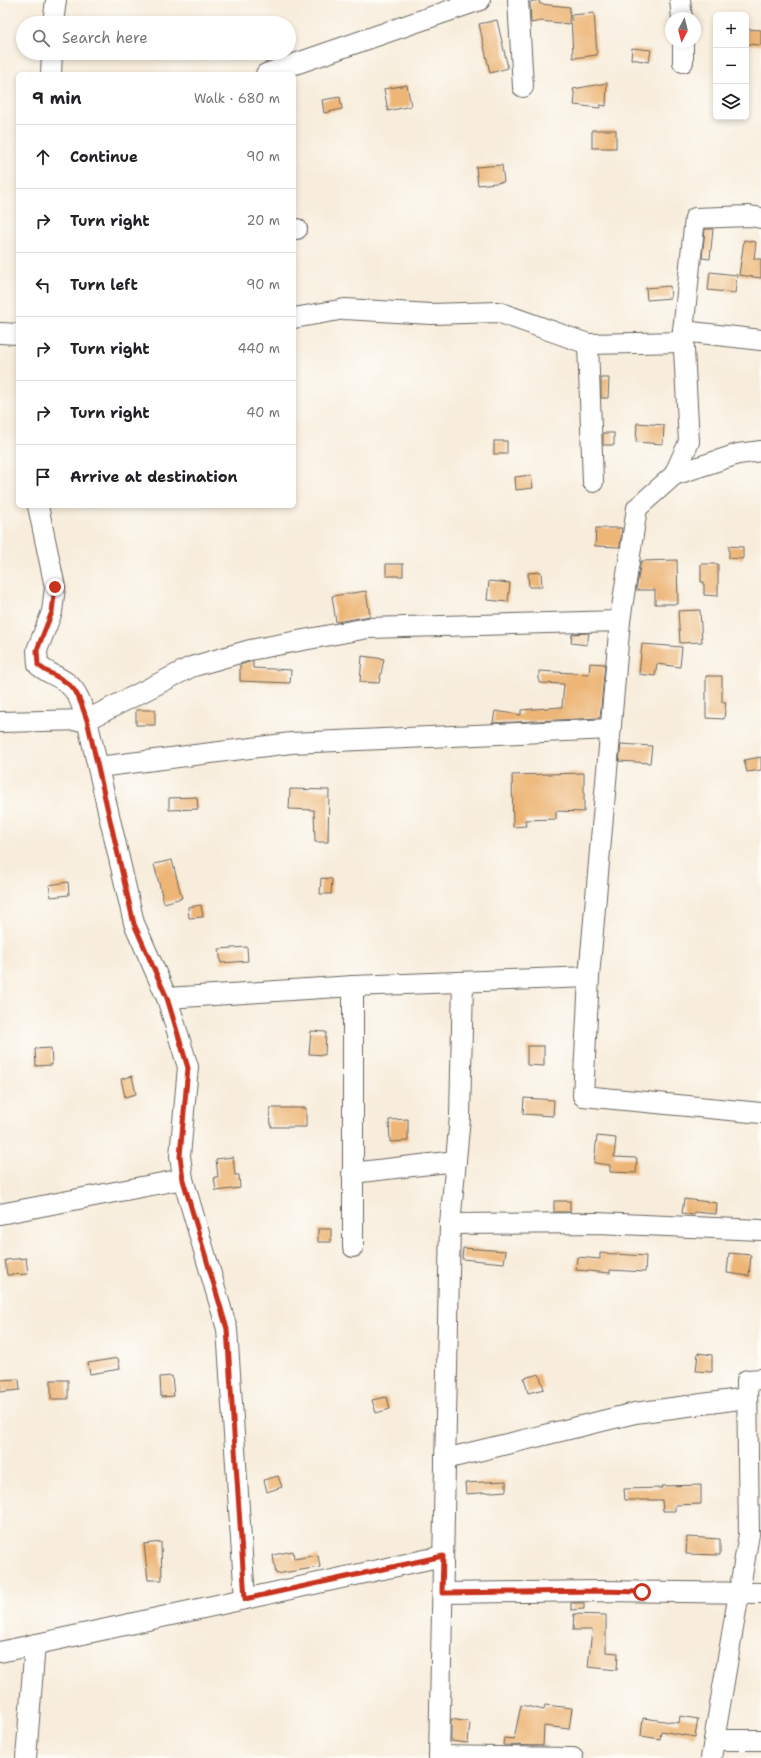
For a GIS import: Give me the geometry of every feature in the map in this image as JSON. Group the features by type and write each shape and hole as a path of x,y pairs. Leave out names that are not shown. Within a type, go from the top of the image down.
{"street":[{"path":"54,16 56,0"},
{"path":"272,72 480,0"},
{"path":"518,0 523,87"},
{"path":"680,0 681,12"},
{"path":"683,48 683,62"},
{"path":"52,60 52,72"},
{"path":"674,475 689,442 684,336 695,218 750,216 761,218"},
{"path":"296,318 345,309 431,314 498,312 588,344 684,336 761,340"},
{"path":"0,333 16,334"},
{"path":"588,344 593,482"},
{"path":"761,451 738,454 674,475 637,508 620,621 589,977 583,1096 761,1113"},
{"path":"38,508 55,587 52,612 37,650 38,665 46,672 68,684 78,696 87,720 134,924 167,998 188,1068 180,1156 183,1180 227,1329 245,1599"},
{"path":"0,722 87,720 191,667 250,650 368,628 620,621"},
{"path":"98,767 291,743 611,729"},
{"path":"167,998 352,986 589,977"},
{"path":"463,982 460,1117 450,1224 439,1757 573,1758"},
{"path":"352,986 353,1247"},
{"path":"352,1173 456,1161"},
{"path":"0,1214 183,1180"},
{"path":"450,1224 597,1223 761,1230"},
{"path":"761,1379 747,1380 747,1398 754,1476 749,1534 712,1749 761,1740"},
{"path":"445,1459 635,1413 747,1398"},
{"path":"0,1652 443,1556"},
{"path":"442,1593 600,1591 761,1593"},
{"path":"26,1758 35,1644"}],"building":[{"path":"539,0 540,4 570,7 569,24 541,21 531,23 530,2"},
{"path":"594,13 597,55 573,58 571,15"},
{"path":"497,20 508,68 490,73 479,24"},
{"path":"749,29 761,30 761,45 749,44"},
{"path":"632,48 651,50 649,62 631,59"},
{"path":"607,83 606,106 600,105 600,108 574,105 575,97 573,89"},
{"path":"407,85 411,106 388,111 384,89"},
{"path":"340,97 342,109 324,113 322,100"},
{"path":"592,130 616,130 616,148 592,148"},
{"path":"502,165 504,182 478,185 476,167"},
{"path":"705,229 713,229 710,259 702,258"},
{"path":"744,240 756,242 754,259 761,259 761,278 739,275"},
{"path":"710,272 737,275 735,293 708,290"},
{"path":"670,286 671,298 647,300 646,288"},
{"path":"601,378 609,378 608,398 601,398"},
{"path":"637,423 664,425 663,444 636,442"},
{"path":"603,433 614,433 614,445 603,445"},
{"path":"494,441 507,441 507,454 494,454"},
{"path":"531,475 533,488 516,490 515,477"},
{"path":"596,528 622,528 620,547 595,546"},
{"path":"729,546 743,547 743,559 729,558"},
{"path":"677,560 678,604 655,604 655,590 636,590 641,561"},
{"path":"386,564 403,564 403,576 386,576"},
{"path":"701,564 718,564 718,596 704,595 704,582 701,582"},
{"path":"541,572 542,587 529,587 528,573"},
{"path":"489,581 510,583 508,602 487,600"},
{"path":"366,591 370,616 336,622 332,596"},
{"path":"700,610 702,642 680,643 678,611"},
{"path":"589,633 587,645 571,643 572,634"},
{"path":"642,644 682,647 680,667 657,664 655,676 639,674"},
{"path":"362,656 384,659 379,683 360,682"},
{"path":"253,661 253,668 291,670 290,683 240,681 240,665"},
{"path":"590,663 605,664 600,718 493,723 495,711 521,715 521,710 562,707 564,684 539,683 539,671 589,674"},
{"path":"706,676 722,676 722,702 726,702 724,719 706,718"},
{"path":"136,710 155,710 155,725 136,725"},
{"path":"621,744 652,746 650,763 619,761"},
{"path":"761,757 761,770 747,772 744,760"},
{"path":"584,773 584,812 556,811 556,819 525,820 526,826 513,827 512,775"},
{"path":"290,789 329,790 328,842 315,842 314,810 289,809"},
{"path":"197,797 198,809 169,810 169,798"},
{"path":"172,860 182,898 164,903 154,864"},
{"path":"321,878 332,879 331,894 320,894"},
{"path":"68,882 69,895 51,897 49,885"},
{"path":"201,905 203,917 189,918 188,907"},
{"path":"247,947 248,961 221,963 219,949"},
{"path":"311,1031 326,1032 325,1055 309,1054"},
{"path":"527,1046 544,1046 544,1066 527,1065"},
{"path":"51,1048 52,1065 36,1066 35,1049"},
{"path":"132,1076 136,1094 125,1097 121,1079"},
{"path":"524,1098 554,1100 553,1116 523,1114"},
{"path":"270,1108 306,1108 306,1127 271,1127"},
{"path":"408,1119 408,1141 390,1142 389,1120"},
{"path":"597,1136 616,1138 614,1157 637,1158 636,1173 610,1172 610,1165 594,1163"},
{"path":"233,1157 235,1175 239,1175 240,1188 216,1191 214,1177 218,1177 216,1159"},
{"path":"684,1199 717,1203 716,1214 694,1212 693,1215 682,1213"},
{"path":"554,1201 570,1201 570,1212 554,1212"},
{"path":"318,1229 331,1229 331,1242 318,1242"},
{"path":"463,1248 506,1251 504,1263 462,1259"},
{"path":"600,1253 646,1256 645,1272 610,1270 610,1273 576,1270 577,1257 600,1259"},
{"path":"729,1253 751,1255 749,1276 727,1273"},
{"path":"26,1258 28,1274 7,1275 5,1260"},
{"path":"698,1353 712,1355 712,1372 696,1371"},
{"path":"118,1358 120,1369 90,1374 88,1363"},
{"path":"539,1374 544,1389 528,1393 524,1378"},
{"path":"172,1376 174,1396 161,1397 160,1377"},
{"path":"19,1379 20,1390 0,1392 0,1380"},
{"path":"51,1380 68,1380 68,1399 51,1399"},
{"path":"387,1397 390,1409 376,1413 372,1400"},
{"path":"278,1476 282,1487 267,1492 264,1480"},
{"path":"506,1481 506,1491 466,1494 465,1483"},
{"path":"701,1485 701,1504 675,1505 675,1511 663,1511 662,1500 625,1500 624,1489"},
{"path":"687,1537 720,1539 720,1555 686,1554"},
{"path":"161,1542 162,1580 148,1580 144,1544"},
{"path":"293,1551 294,1559 318,1555 320,1567 276,1574 273,1555"},
{"path":"571,1603 584,1603 584,1609 571,1610"},
{"path":"574,1614 606,1615 606,1652 618,1653 617,1670 588,1667 592,1630 573,1630"},
{"path":"521,1705 544,1710 545,1705 572,1708 569,1729 544,1726 543,1746 503,1745 504,1738 514,1739"},
{"path":"680,1716 698,1719 695,1737 661,1731 660,1739 641,1736 643,1718 679,1723"},
{"path":"451,1719 470,1722 468,1743 451,1741"}],"route":[{"path":"55,587 52,612 37,650 38,665 46,672 68,684 78,696 87,720 134,924 167,998 188,1068 180,1156 183,1180 227,1329 245,1599 443,1556 442,1593 600,1591 642,1592"}]}
